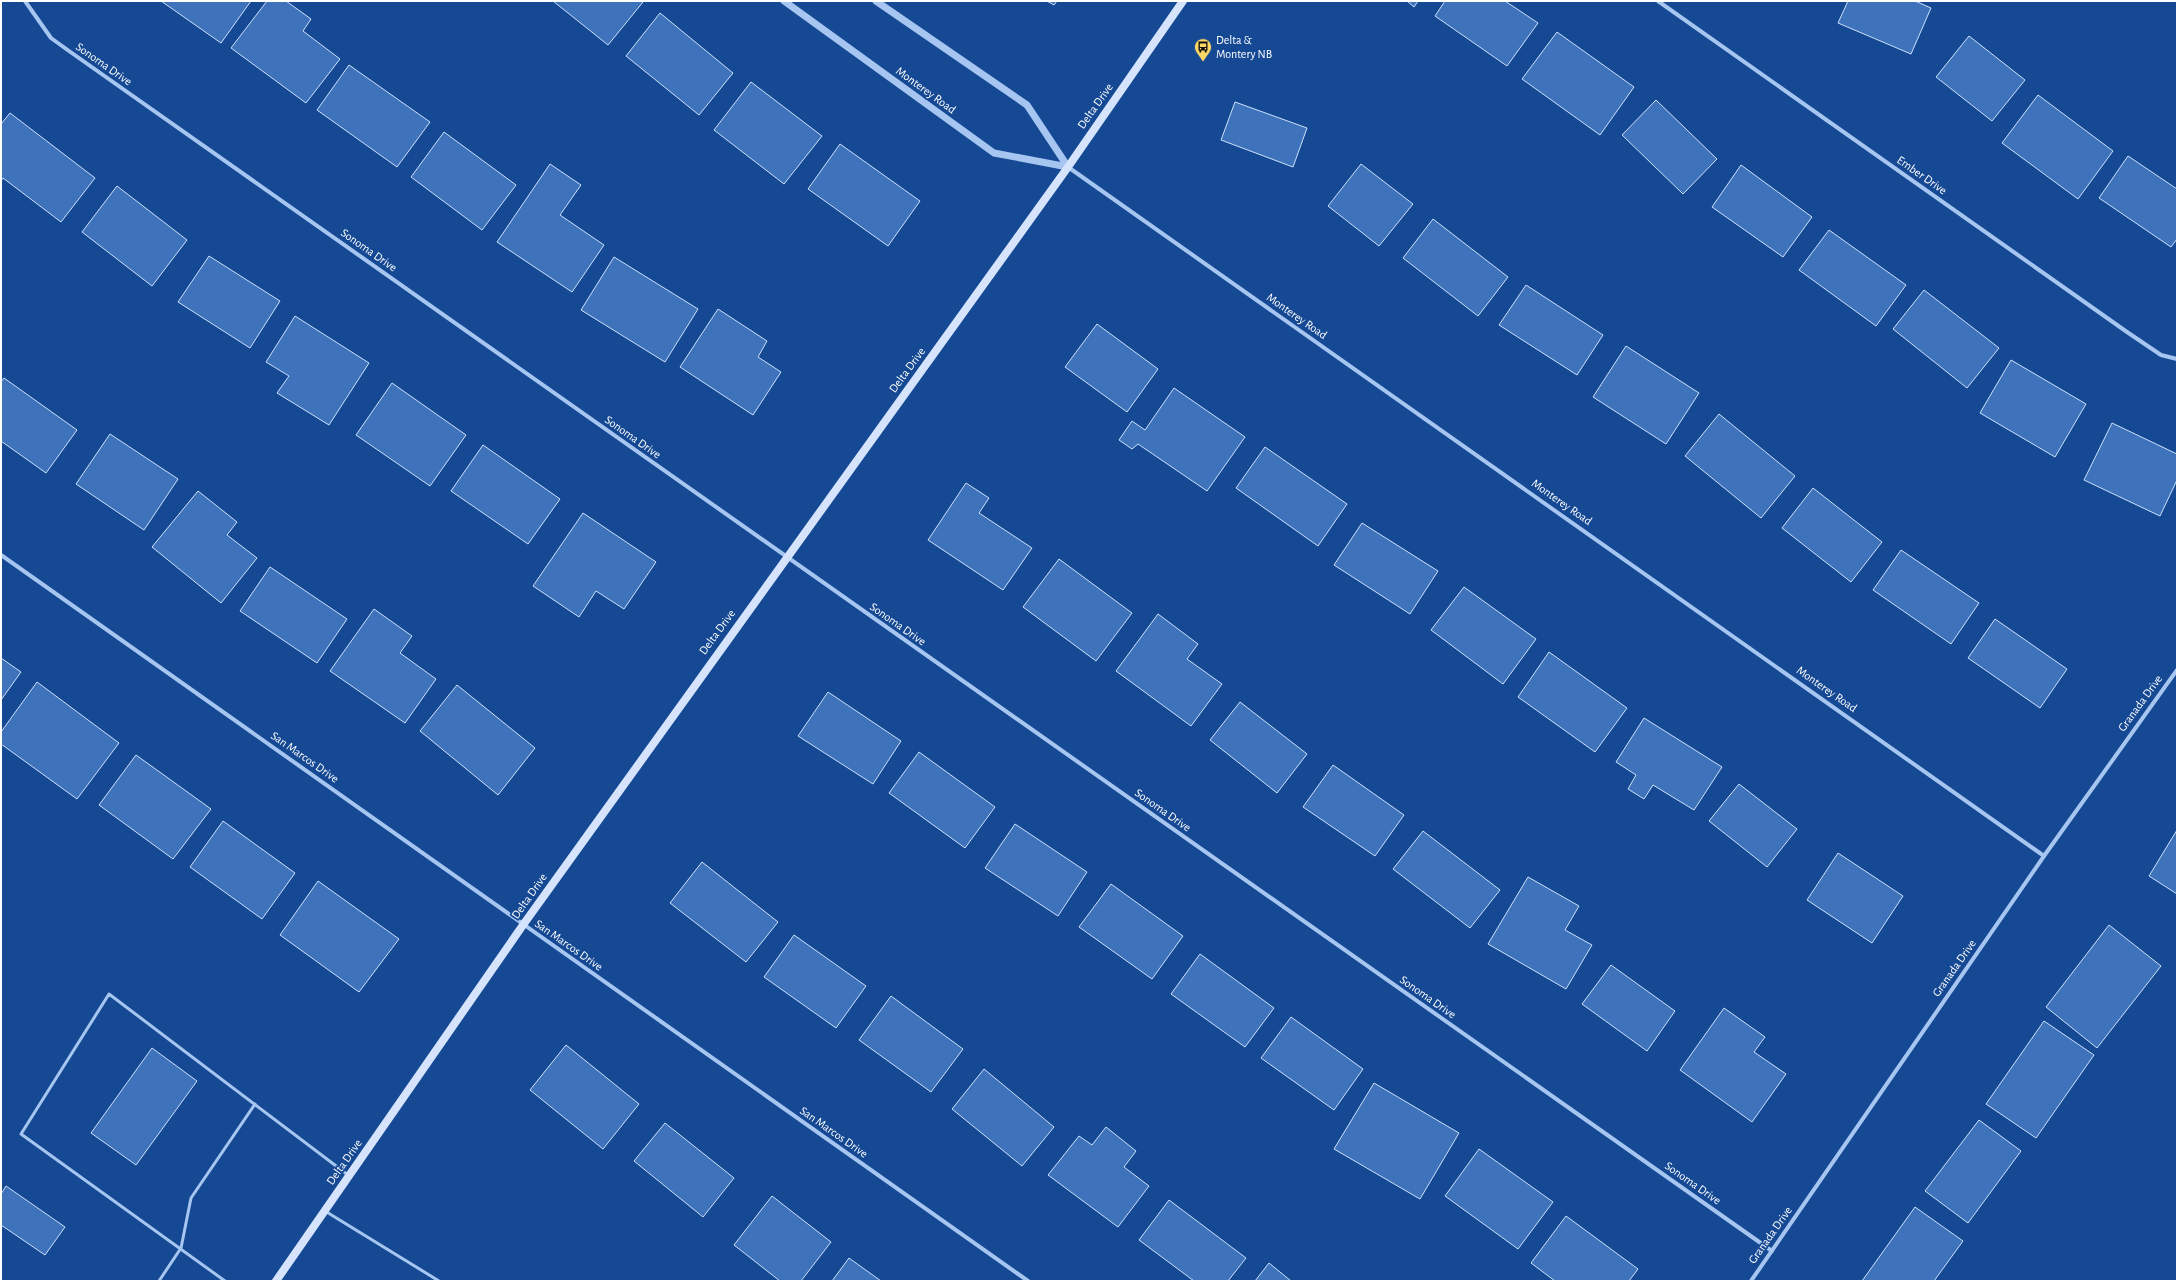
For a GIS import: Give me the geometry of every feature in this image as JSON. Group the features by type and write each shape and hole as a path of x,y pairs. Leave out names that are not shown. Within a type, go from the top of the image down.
{"main road":[{"name":"Delta Drive","path":"276,1281 523,925 786,557 1068,167 1183,1"}],"street":[{"name":"Sonoma Drive","path":"25,1 51,38 1772,1251"},
{"name":"Monterey Road","path":"784,1 994,153 1068,167"},
{"name":"Monterey Road","path":"876,1 1027,105 1068,167 2044,856"},
{"name":"Ember Drive","path":"1658,1 2161,355 2177,359"},
{"name":"San Marcos Drive","path":"1,555 1028,1281"},
{"name":"Granada Drive","path":"1751,1281 2044,856 2177,670"}],"lane":[{"path":"225,1281 21,1134 109,994 349,1176"},
{"path":"159,1281 181,1248 191,1198 255,1104"},
{"path":"325,1212 439,1281"}],"building":[{"path":"161,1 251,1 221,43"},
{"path":"267,1 286,1 311,19 303,31 340,59 306,103 231,48"},
{"path":"553,1 641,1 643,2 608,45"},
{"path":"1047,1 1057,1 1054,5"},
{"path":"1407,1 1418,1 1414,7"},
{"path":"1445,1 1505,1 1538,23 1507,66 1435,16"},
{"path":"1848,1 1915,1 1931,8 1911,54 1838,23"},
{"path":"660,13 733,73 699,115 626,56"},
{"path":"1557,32 1634,87 1600,135 1522,79"},
{"path":"1969,36 2025,80 1992,121 1936,77"},
{"path":"349,65 430,122 397,167 317,110"},
{"path":"751,82 822,136 784,184 714,130"},
{"path":"2038,95 2113,151 2078,199 2002,143"},
{"path":"1656,100 1717,159 1683,194 1622,135"},
{"path":"1235,102 1307,128 1293,167 1221,140"},
{"path":"10,113 95,178 61,222 3,178 1,181 1,124"},
{"path":"444,132 516,185 482,230 411,177"},
{"path":"840,144 920,201 888,246 808,189"},
{"path":"2128,156 2177,189 2177,239 2171,247 2099,198"},
{"path":"550,164 581,185 560,215 604,245 572,292 497,242"},
{"path":"1361,164 1413,204 1379,246 1328,206"},
{"path":"1741,165 1812,217 1783,257 1712,207"},
{"path":"117,186 187,240 152,286 82,232"},
{"path":"1433,219 1508,277 1478,316 1403,258"},
{"path":"1829,230 1906,285 1876,326 1799,270"},
{"path":"209,256 280,301 250,348 178,302"},
{"path":"614,257 698,309 665,362 581,310"},
{"path":"1526,285 1603,335 1577,375 1499,325"},
{"path":"1924,290 1999,348 1967,388 1893,329"},
{"path":"718,309 767,341 758,357 781,372 753,415 680,367"},
{"path":"295,316 369,363 329,425 277,393 289,376 266,362"},
{"path":"1097,324 1158,369 1127,412 1065,367"},
{"path":"1626,346 1699,393 1666,444 1593,397"},
{"path":"2011,360 2086,404 2055,457 1980,413"},
{"path":"4,378 77,430 46,473 1,441 1,382"},
{"path":"392,383 466,435 430,486 356,435"},
{"path":"1174,388 1245,437 1207,491 1138,444 1132,449 1119,440 1132,421 1145,430"},
{"path":"1719,414 1795,476 1761,518 1685,456"},
{"path":"2112,423 2177,454 2177,480 2160,516 2084,480"},
{"path":"110,434 178,479 144,530 76,484"},
{"path":"483,445 560,499 528,544 451,491"},
{"path":"1265,447 1347,504 1318,546 1236,488"},
{"path":"966,483 989,498 979,513 1032,548 1003,590 928,540"},
{"path":"1813,488 1882,542 1851,582 1782,528"},
{"path":"198,491 237,522 227,535 257,558 221,603 152,547"},
{"path":"583,513 656,562 624,609 596,591 579,617 533,586"},
{"path":"1362,523 1438,571 1410,614 1334,565"},
{"path":"1901,550 1979,603 1951,644 1873,590"},
{"path":"1059,559 1132,613 1096,661 1023,607"},
{"path":"270,567 347,619 317,663 240,611"},
{"path":"1464,587 1536,639 1503,684 1431,630"},
{"path":"374,609 412,636 400,653 436,679 405,723 330,671"},
{"path":"1158,614 1198,644 1187,659 1222,684 1191,726 1116,671"},
{"path":"1995,619 2067,669 2040,708 1968,658"},
{"path":"1549,652 1627,708 1595,752 1518,697"},
{"path":"1,658 21,672 1,700"},
{"path":"37,682 119,743 77,799 1,744 1,732"},
{"path":"457,685 535,748 498,795 420,731"},
{"path":"828,692 901,741 873,784 798,736"},
{"path":"1240,702 1307,754 1277,793 1210,740"},
{"path":"1644,718 1722,767 1694,810 1653,785 1644,799 1628,789 1636,775 1616,762"},
{"path":"919,752 995,807 965,848 889,793"},
{"path":"136,755 211,809 173,859 99,805"},
{"path":"1333,765 1404,815 1375,856 1303,807"},
{"path":"1739,784 1797,829 1767,867 1709,821"},
{"path":"223,821 295,873 262,919 190,867"},
{"path":"1015,824 1087,872 1058,916 985,868"},
{"path":"2177,830 2177,894 2149,876"},
{"path":"1423,831 1500,890 1470,928 1393,869"},
{"path":"1838,853 1903,896 1872,943 1807,900"},
{"path":"702,862 778,922 746,962 670,903"},
{"path":"1528,877 1579,906 1565,930 1592,945 1566,989 1488,944"},
{"path":"318,881 399,939 359,992 280,935"},
{"path":"1111,884 1183,936 1152,979 1079,927"},
{"path":"2109,925 2161,966 2097,1048 2046,1007"},
{"path":"794,935 866,986 836,1028 764,977"},
{"path":"1200,954 1274,1008 1245,1047 1171,994"},
{"path":"1611,965 1675,1011 1647,1051 1582,1004"},
{"path":"891,996 963,1049 931,1092 859,1040"},
{"path":"1724,1008 1765,1037 1754,1052 1786,1074 1752,1122 1680,1070"},
{"path":"1291,1017 1363,1069 1334,1110 1261,1058"},
{"path":"2044,1021 2094,1055 2036,1138 1986,1104"},
{"path":"566,1045 639,1104 603,1149 530,1090"},
{"path":"152,1048 197,1081 136,1165 91,1133"},
{"path":"984,1069 1054,1127 1022,1166 952,1109"},
{"path":"1374,1083 1459,1133 1420,1199 1334,1149"},
{"path":"1979,1120 2021,1151 1968,1223 1925,1191"},
{"path":"665,1123 734,1178 703,1217 634,1161"},
{"path":"1106,1127 1136,1151 1124,1167 1149,1186 1118,1227 1048,1175 1079,1136 1092,1145"},
{"path":"1479,1149 1553,1202 1518,1249 1445,1196"},
{"path":"6,1186 65,1227 45,1255 1,1225 1,1194"},
{"path":"772,1196 831,1242 801,1281 780,1281 734,1245"},
{"path":"1169,1200 1246,1258 1228,1281 1194,1281 1139,1240"},
{"path":"1915,1207 1963,1241 1934,1281 1862,1281"},
{"path":"1566,1216 1638,1269 1629,1281 1555,1281 1531,1263"},
{"path":"849,1258 881,1281 832,1281"},
{"path":"1269,1263 1291,1281 1255,1281"}],"place":[{"name":"Delta & Montery NB","path":"1203,62"}]}
